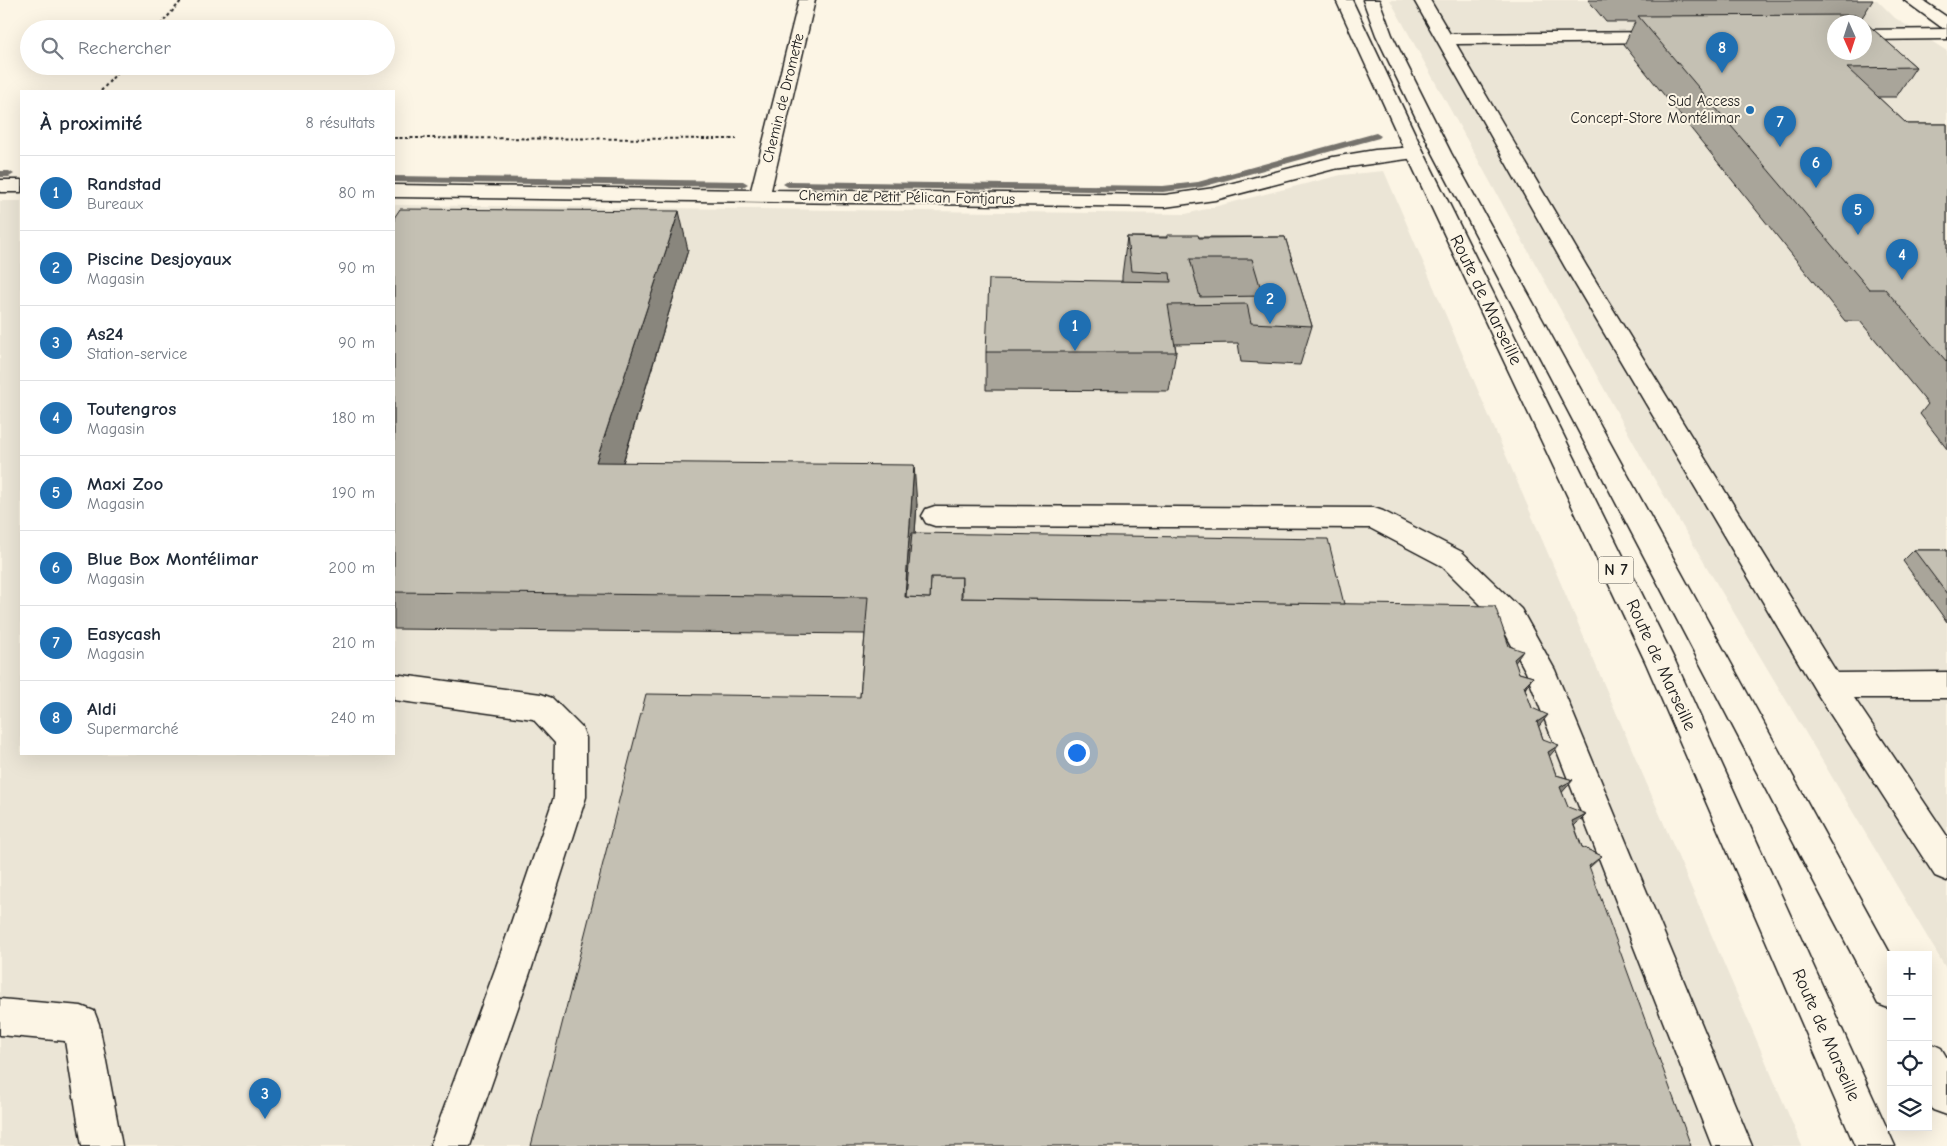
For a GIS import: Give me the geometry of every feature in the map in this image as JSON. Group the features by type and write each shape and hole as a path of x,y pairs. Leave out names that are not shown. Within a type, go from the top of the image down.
{"main road":[{"name":"Chemin de Dromette","path":"760,195 807,0"},
{"name":"Route de Marseille","path":"1344,0 1415,153 1660,661 1875,1146"},
{"name":"Route de Marseille","path":"1371,0 1384,35 1442,154 1887,984"},
{"path":"1422,0 1576,267 1829,686 1947,865"},
{"path":"1912,0 1947,24"},
{"path":"1872,35 1947,34"},
{"path":"1443,39 1686,37"},
{"name":"Chemin de Petit Pélican Fontjarus","path":"395,191 1165,201 1215,194 1333,163 1374,156 1415,153"},
{"path":"0,186 20,186"},
{"path":"935,516 1374,518 1452,559 1511,617 1540,670 1732,1146"},
{"path":"1829,686 1947,685"},
{"path":"395,686 541,707 571,738 570,797 514,967 450,1146"},
{"path":"0,1017 81,1024 102,1146"},
{"path":"1932,1068 1947,1096"}],"path":[{"path":"165,20 182,0"},
{"path":"102,90 115,75"},
{"path":"395,138 773,139"}],"shaded area":[{"path":"1390,0 1877,0 1895,18 1947,51 1947,970 1646,465"},
{"path":"1384,171 1802,1146 0,1146 0,201 20,201 20,755 395,755 395,205 1186,214 1341,175"}],"building":[{"path":"1827,15 1827,60 1872,60 1872,28 1916,67 1847,68 1907,124 1947,124 1947,362 1885,289 1869,289 1638,16"},
{"path":"400,209 679,211 596,462 914,465 905,597 930,598 931,577 962,577 961,598 1495,606 1509,646 1523,651 1514,659 1519,673 1533,677 1524,686 1532,708 1548,715 1537,722 1543,739 1559,745 1548,752 1556,775 1573,780 1560,787 1568,807 1586,814 1572,821 1582,847 1602,856 1589,866 1691,1146 531,1146 646,694 860,697 868,597 395,592 395,216"},
{"path":"1167,235 1198,235 1199,238 1285,237 1312,326 1251,323 1247,304 1168,305 1176,352 986,352 989,279 1171,282 1170,273 1131,271 1127,237 1167,238","holes":["1190,259 1252,259 1263,296 1200,297"]},
{"path":"912,533 1328,539 1344,604 962,598 962,577 931,577 930,598 906,597"},
{"path":"1914,550 1947,550 1947,594"}],"waterway":[{"path":"788,184 1163,189 1199,185 1376,136"},
{"path":"0,174 9,174"},
{"path":"395,179 743,184"}],"place":[{"name":"Aldi","path":"1722,73"},
{"name":"Sud Access Concept-Store Montélimar","path":"1750,110"},
{"name":"Easycash","path":"1780,147"},
{"name":"Blue Box Montélimar","path":"1816,188"},
{"name":"Maxi Zoo","path":"1858,235"},
{"name":"Toutengros","path":"1902,280"},
{"name":"Piscine Desjoyaux","path":"1270,324"},
{"name":"Randstad","path":"1075,351"},
{"name":"As24","path":"265,1119"}]}
